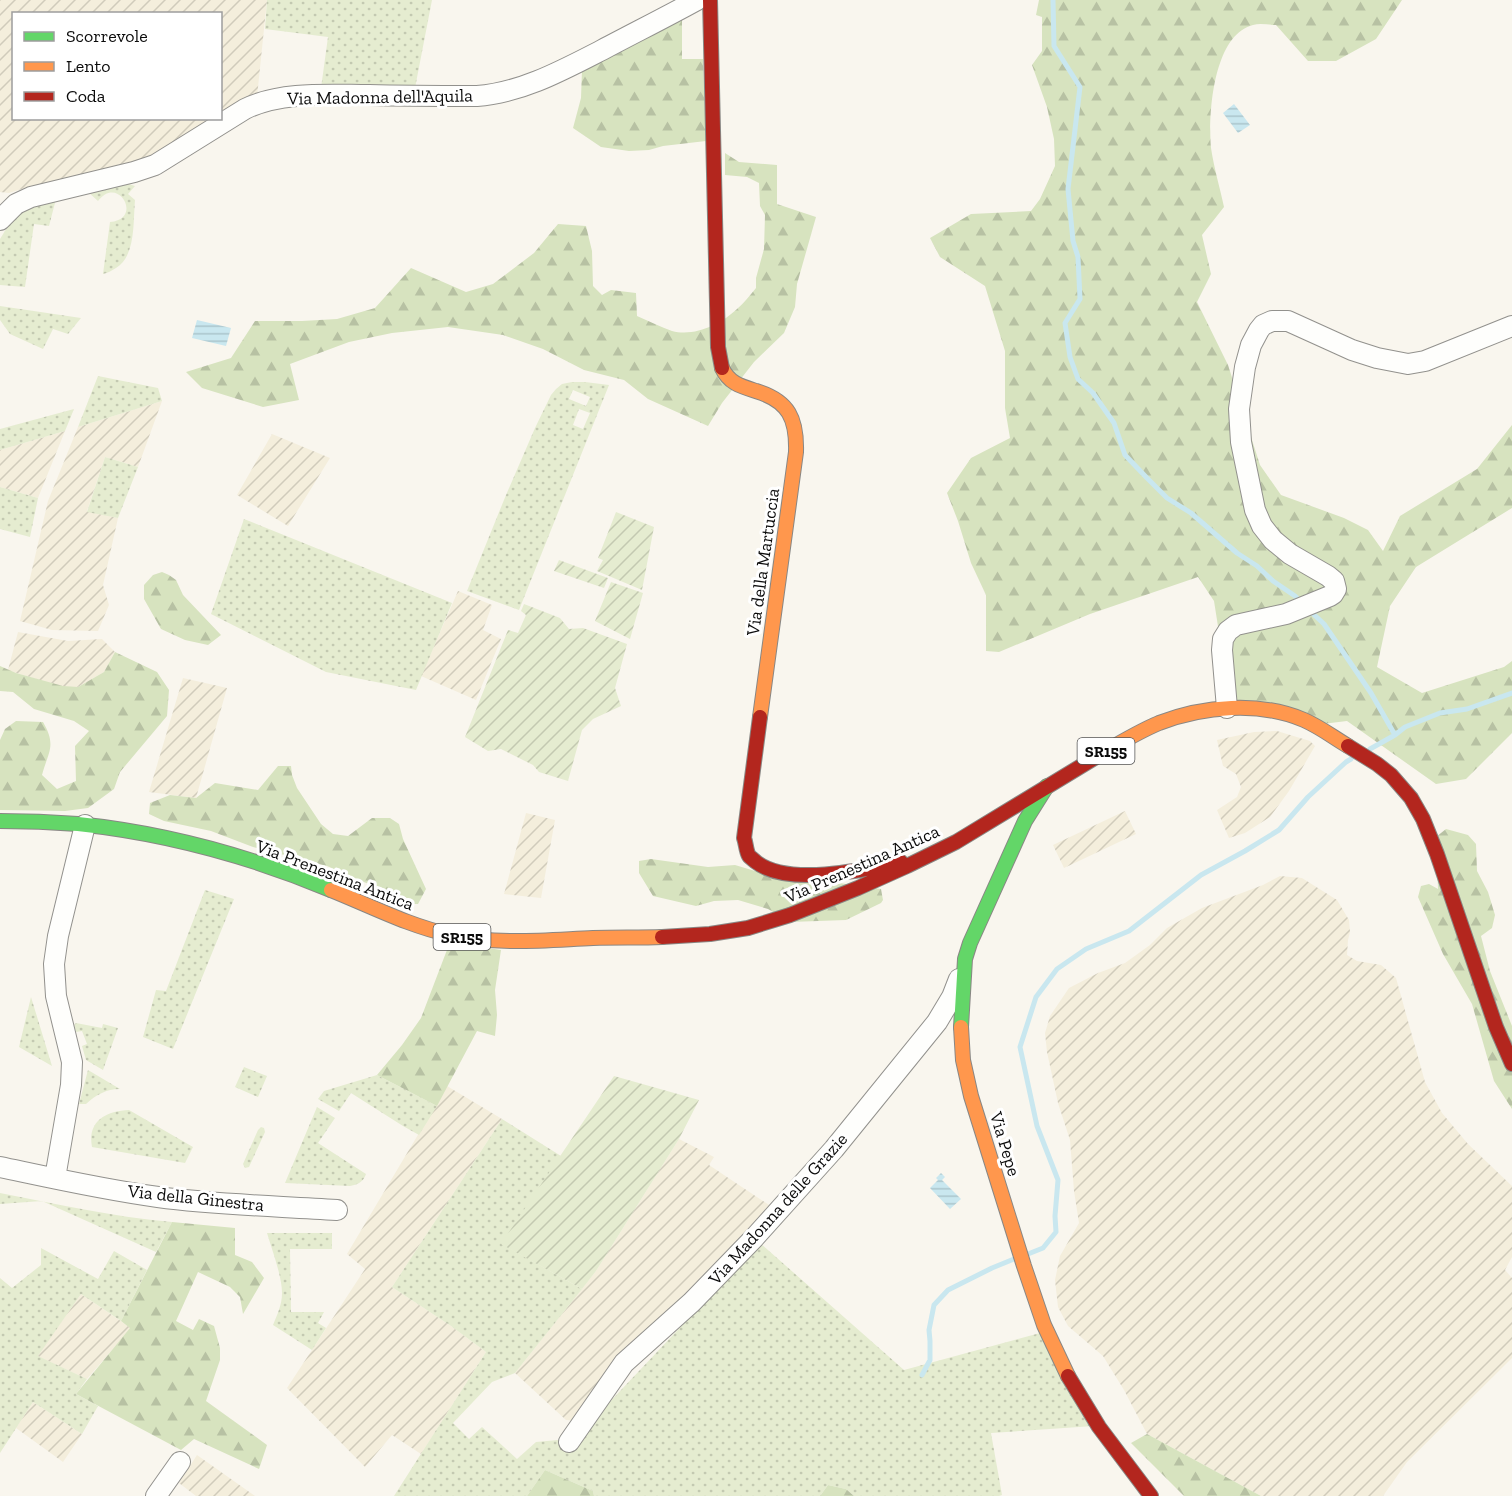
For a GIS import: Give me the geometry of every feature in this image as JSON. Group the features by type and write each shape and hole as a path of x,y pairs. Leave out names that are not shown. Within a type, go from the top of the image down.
{"street":[{"name":"Via Madonna dell'Aquila","path":"0,220 16,204 31,197 155,165 245,109 259,103 319,96 477,96 501,93 572,65 697,0"},
{"name":"Via della Martuccia","path":"710,0 718,347 721,365 725,374 735,384 771,396 786,407 795,423 797,440 744,838 746,852 763,868 806,875 860,870 927,857"},
{"path":"1227,708 1222,650 1228,631 1236,625 1269,619 1317,602 1336,590 1334,581 1323,572 1290,554 1273,540 1260,523 1253,504 1241,442 1239,409 1245,367 1251,345 1259,330 1263,325 1272,321 1288,321 1352,350 1408,364 1425,361 1512,326"},
{"name":"Via Prenestina Antica","path":"0,821 85,825 124,830 184,843 306,880 428,929 459,937 483,940 524,940 681,936 734,931 775,920 927,857 1146,729 1180,717 1212,710 1227,708 1269,711 1305,720 1372,760 1400,784 1416,807 1428,830 1496,1025 1512,1064"},
{"name":"Via Pepe","path":"1047,786 1030,812 1011,850 972,936 965,959 961,1030 964,1068 1018,1248 1052,1344 1093,1418 1151,1496"},
{"path":"55,1178 71,1085 72,1062 56,996 54,964 58,936 85,825"},
{"name":"Via Madonna delle Grazie","path":"569,1442 624,1363 692,1302 754,1238 834,1149 940,1017 955,992 965,959"},
{"name":"Via della Ginestra","path":"0,1167 159,1197 200,1202 337,1209"},
{"path":"156,1496 180,1462"}],"shaded area":[{"path":"0,0 267,0 257,97 222,117 222,12 12,12 12,120 218,120 155,158 9,193 0,192"},
{"path":"162,401 138,467 105,457 87,511 118,518 103,585 109,605 98,631 52,630 20,621 48,501 78,427"},
{"path":"65,431 38,498 0,487 0,450"},
{"path":"272,434 330,458 288,526 237,495"},
{"path":"458,591 492,605 483,630 501,639 476,700 421,676"},
{"path":"18,632 68,641 102,639 115,652 104,672 78,687 63,687 8,670"},
{"path":"183,678 227,688 196,798 149,792"},
{"path":"1277,731 1310,741 1315,746 1289,791 1270,817 1245,833 1229,838 1217,810 1237,797 1241,787 1236,774 1223,766 1217,740 1254,732"},
{"path":"1125,811 1136,834 1064,868 1053,845"},
{"path":"526,813 555,820 541,898 504,894"},
{"path":"1280,876 1302,878 1337,900 1349,920 1347,955 1357,961 1381,965 1396,978 1425,1082 1442,1113 1468,1144 1512,1186 1512,1257 1505,1270 1512,1278 1512,1358 1407,1462 1383,1496 1261,1496 1147,1434 1103,1356 1068,1326 1058,1307 1055,1280 1060,1256 1079,1223 1070,1140 1058,1103 1047,1052 1045,1033 1050,1016 1069,988 1098,973 1125,963 1150,945 1167,928 1202,908 1263,885"},
{"path":"447,1086 502,1119 392,1287 486,1352 421,1454 392,1435 365,1467 287,1388 365,1269 347,1254"},
{"path":"679,1139 714,1157 709,1165 772,1207 578,1421 566,1420 515,1373 596,1271"},
{"path":"81,1294 131,1328 87,1379 37,1356"},
{"path":"33,1402 82,1434 63,1462 16,1428"},
{"path":"197,1455 255,1496 196,1496 179,1483"}],"green space":[{"path":"267,0 432,0 415,88 321,88 328,37 265,29"},
{"path":"1039,0 1402,0 1376,39 1336,61 1308,61 1276,25 1253,25 1240,32 1229,44 1216,78 1212,97 1210,134 1215,170 1224,207 1202,235 1211,274 1197,302 1228,365 1260,465 1281,495 1344,518 1368,530 1383,551 1400,516 1477,469 1512,425 1512,508 1416,567 1390,606 1377,667 1422,693 1504,667 1512,661 1512,733 1466,779 1436,784 1347,721 1314,725 1227,708 1214,601 1198,577 1090,614 999,652 986,651 986,595 971,563 947,493 971,458 1010,438 1005,408 1005,351 985,286 940,257 930,238 971,214 1031,211 1040,199 1055,166 1054,139 1047,107 1032,65 1042,51 1042,17 1036,15"},
{"path":"682,14 682,59 703,59 706,141 629,151 601,147 573,128 581,98 582,70"},
{"path":"725,153 739,162 777,165 777,204 816,217 797,284 795,307 784,333 754,362 722,403 708,426 648,399 624,380 584,370 543,349 503,335 448,327 392,333 349,342 290,364 299,400 263,407 202,388 186,372 231,358 255,321 337,319 375,308 411,268 466,292 493,284 534,253 558,224 586,226 592,251 593,286 602,295 611,290 636,293 637,316 672,331 690,332 707,328 731,314 756,288 756,278 764,249 765,215 760,206 759,183 747,177 725,175"},
{"path":"122,182 135,186 128,194 135,200 132,238 122,263 103,274 110,222 120,219 125,214 126,207 120,195 113,192 106,194 98,201 87,191"},
{"path":"56,199 49,226 34,224 25,287 0,285 0,239 13,218 33,204"},
{"path":"0,306 81,318 68,334 53,329 43,349 10,334 0,320"},
{"path":"98,376 158,388 162,401 78,427"},
{"path":"585,382 609,385 519,610 467,591 535,428 551,395 562,384","holes":["573,390 590,397 586,406 569,399","579,409 590,413 583,429 573,425"]},
{"path":"74,409 65,431 0,450 0,429"},
{"path":"105,457 138,467 118,518 87,512"},
{"path":"0,487 38,498 30,537 0,529"},
{"path":"616,512 654,527 642,590 597,571 603,560 598,558"},
{"path":"244,519 452,603 416,690 326,672 211,614"},
{"path":"559,560 608,578 604,588 554,571"},
{"path":"162,572 176,580 183,595 221,635 208,645 185,640 161,629 144,599 144,585 153,575"},
{"path":"611,582 643,593 630,639 595,621"},
{"path":"524,604 560,618 569,629 583,628 627,644 615,688 621,706 593,719 582,730 568,781 539,772 533,765 501,749 488,751 465,737 508,630 518,633 526,615 521,611"},
{"path":"115,652 157,672 169,690 167,716 120,772 114,789 88,808 65,811 0,810 0,740 5,729 16,721 43,722 50,737 50,749 42,775 57,789 76,781 75,746 89,731 74,721 34,709 13,692 0,691 0,666 16,673 63,686 78,687 104,672"},
{"path":"278,766 291,766 297,788 321,824 333,834 348,836 372,818 390,818 399,824 403,839 426,889 418,904 408,904 394,895 327,866 253,847 211,831 164,821 149,814 150,803 170,795 196,798 215,783 258,790"},
{"path":"1446,829 1468,835 1476,844 1477,871 1488,892 1495,915 1492,928 1481,936 1490,971 1512,1026 1512,1109 1494,1081 1472,1004 1443,954 1418,897 1421,886 1429,884 1438,889 1436,837"},
{"path":"651,859 708,867 735,865 755,871 881,889 883,900 846,920 790,922 768,909 738,900 714,901 696,906 653,896 639,873 639,861"},
{"path":"205,890 234,899 173,1049 143,1037 156,990 166,991"},
{"path":"450,942 501,950 495,990 497,1015 495,1036 477,1031 437,1106 377,1075 421,1018"},
{"path":"31,997 52,1066 19,1047"},
{"path":"76,1023 102,1028 103,1024 118,1028 103,1070 86,1060 82,1046 87,1044 82,1031 76,1032 74,1025"},
{"path":"244,1067 267,1076 258,1097 235,1087"},
{"path":"88,1070 120,1089 106,1091 86,1104 79,1104"},
{"path":"377,1075 437,1106 419,1135 351,1093 339,1111 318,1099 324,1091"},
{"path":"614,1076 699,1100 679,1139 596,1271 582,1289 501,1244"},
{"path":"317,1107 335,1118 318,1143 366,1174 364,1179 358,1183 350,1186 285,1183"},
{"path":"129,1110 193,1147 185,1163 92,1147 92,1130 100,1119 106,1115"},
{"path":"502,1119 561,1156 502,1244 582,1289 515,1373 492,1382 453,1423 469,1439 482,1427 517,1459 536,1442 558,1440 570,1444 760,1243 904,1370 1040,1333 1094,1426 991,1433 1002,1495 999,1496 854,1496 846,1489 828,1485 820,1496 594,1496 593,1491 545,1470 527,1496 394,1496 486,1352 392,1287"},
{"path":"261,1127 265,1132 249,1167 245,1168 243,1164"},
{"path":"0,1193 21,1197 41,1201 0,1204"},
{"path":"43,1202 107,1214 172,1222 156,1252"},
{"path":"172,1222 235,1228 235,1255 252,1262 264,1278 243,1314 240,1297 230,1287 198,1272 176,1321 193,1330 199,1319 214,1326 220,1348 220,1360 206,1401 267,1445 259,1469 194,1439 181,1450 76,1394 130,1328 121,1321"},
{"path":"267,1233 332,1233 332,1249 290,1249 291,1312 324,1312 318,1323 326,1328 312,1350 273,1325 281,1302 282,1286"},
{"path":"41,1248 98,1279 114,1251 147,1270 121,1321 81,1294 38,1356 87,1379 76,1394 98,1406 82,1434 33,1402 0,1453 0,1278 12,1288 41,1265"},
{"path":"1147,1434 1261,1496 1184,1496 1131,1443"},
{"path":"545,1470 593,1491 594,1496 527,1496"},
{"path":"828,1485 846,1489 854,1496 820,1496"}],"water":[{"path":"1234,104 1250,125 1238,133 1223,113"},
{"path":"197,320 231,328 226,346 192,338"},
{"path":"941,1173 945,1177 942,1180 961,1199 950,1209 930,1188"}],"waterway":[{"path":"1053,0 1054,46 1080,87 1068,189 1073,241 1078,257 1080,299 1065,323 1070,357 1078,379 1093,393 1114,423 1125,455 1147,478 1167,498 1191,513 1237,553 1257,566 1303,604"},
{"path":"1309,610 1324,624 1371,693 1395,735"},
{"path":"1370,749 1405,727 1440,713 1467,709 1512,693"},
{"path":"1028,1254 1043,1248 1056,1232 1058,1180 1037,1126 1020,1047 1036,997 1057,969 1086,949 1129,931 1201,875 1279,830 1308,797 1351,759"},
{"path":"922,1375 930,1360 929,1330 934,1305 948,1290 1014,1259"}],"traffic: fast":[{"path":"961,1027 965,959 970,943 1025,821 1047,786"},
{"path":"0,821 78,824 143,833 239,857 331,890"}],"traffic: slow":[{"path":"722,368 736,383 776,400 789,413 795,430 796,452 760,717"},
{"path":"1106,751 1138,733 1176,717 1231,708 1269,710 1287,714 1310,723 1348,746"},
{"path":"331,890 420,926 469,938 522,941 662,937"},
{"path":"961,1027 963,1060 971,1096 1044,1325 1068,1376"}],"traffic: jam":[{"path":"710,0 718,347 722,368"},
{"path":"760,717 744,838 749,856 770,870 806,875 847,872 901,862"},
{"path":"1348,746 1391,775 1411,798 1423,819 1496,1027 1512,1064"},
{"path":"662,937 710,934 748,928 790,915 858,888 956,842 1106,751"},
{"path":"1068,1376 1099,1427 1151,1496"}]}
